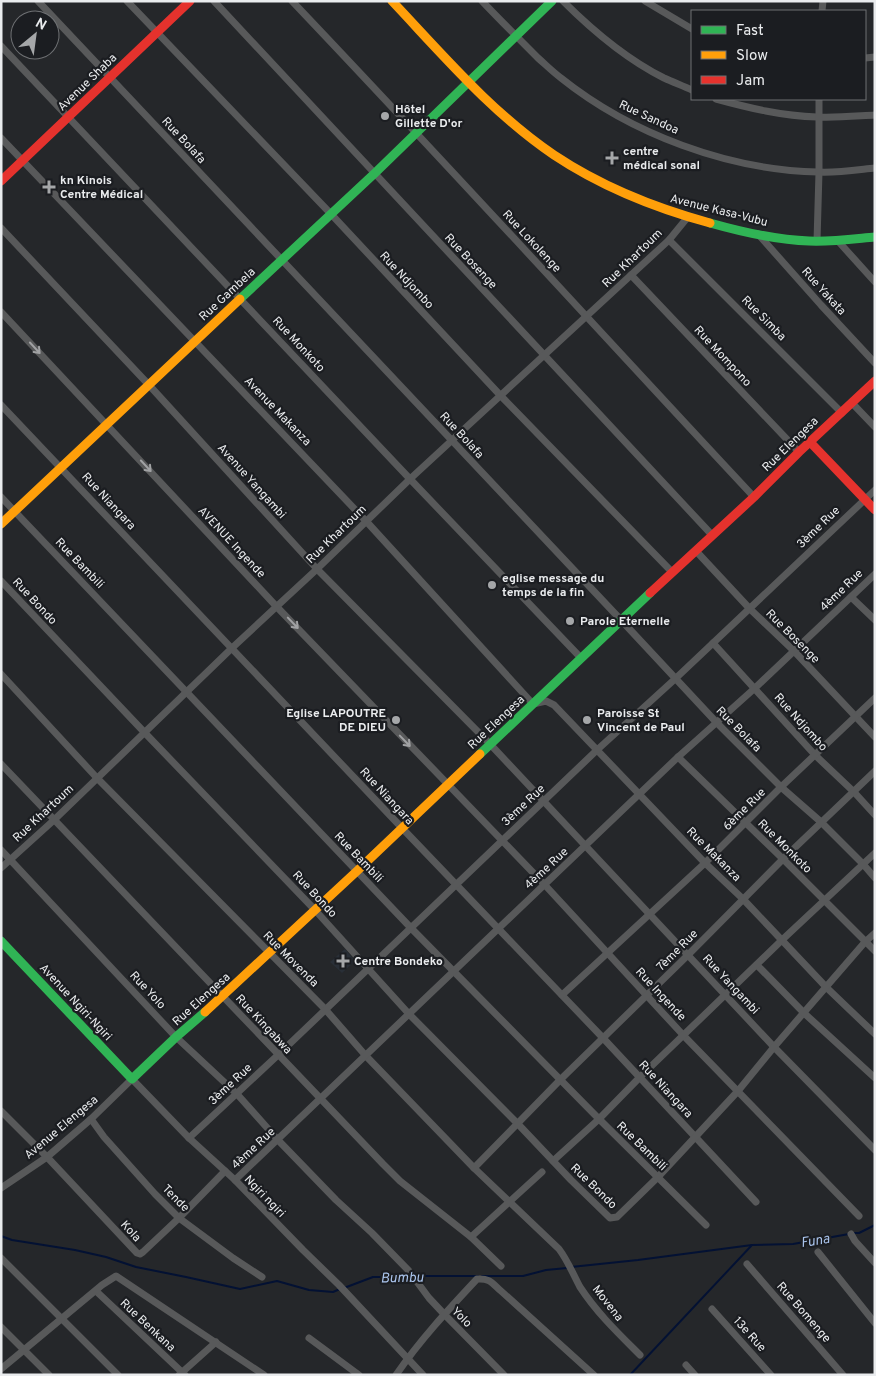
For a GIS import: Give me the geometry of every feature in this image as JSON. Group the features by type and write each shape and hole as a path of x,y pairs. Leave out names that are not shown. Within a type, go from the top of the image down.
{"street":[{"name":"Rue Bolafa","path":"38,1 675,679 781,787 821,822 875,878"},
{"name":"Rue Ndjombo","path":"128,1 500,395 672,572"},
{"name":"Avenue Shaba","path":"1,181 190,1"},
{"name":"Rue Bosenge","path":"214,1 712,535"},
{"name":"Rue Lokolenge","path":"292,1 417,132 754,497"},
{"name":"Avenue Kasa-Vubu","path":"392,1 470,82 510,120 551,154 610,187 640,201 687,218 789,240 838,241 875,236"},
{"name":"Rue Sandoa","path":"482,1 516,37 560,78 622,119 650,132 689,147 732,160 773,168 819,172 875,168"},
{"name":"Rue Gambela","path":"1,524 375,173 552,1"},
{"path":"563,1 627,56 664,78 691,90"},
{"path":"645,1 691,28"},
{"name":"Rue Monkoto","path":"1,46 581,658"},
{"path":"720,100 751,109 784,114 819,117 875,115"},
{"path":"817,241 819,100"},
{"name":"Avenue Makanza","path":"1,138 366,521 534,704"},
{"name":"Rue Khartoum","path":"1,868 54,820 410,479 669,240 687,218"},
{"name":"Avenue Yangambi","path":"1,228 149,385 317,569 490,744"},
{"name":"Rue Yakata","path":"758,234 875,363"},
{"name":"Rue Simba","path":"669,240 842,412"},
{"path":"838,241 875,282"},
{"name":"Rue Mompono","path":"631,275 799,452"},
{"name":"AVENUE Ingende","path":"1,312 276,606 448,785"},
{"name":"Rue Elengesa","path":"132,1079 357,871 875,381"},
{"path":"852,404 875,427"},
{"name":"Rue Niangara","path":"1,405 604,1038 756,1202"},
{"path":"810,442 875,510"},
{"name":"3ème Rue","path":"189,1138 596,750 675,679 875,490"},
{"name":"Rue Bambili","path":"1,497 411,928 598,1119 706,1225"},
{"name":"Rue Bosenge","path":"696,551 875,737"},
{"name":"4ème Rue","path":"235,1180 366,1056 453,970 875,574"},
{"name":"Rue Bondo","path":"1,581 315,910 409,1014 610,1218 618,1217 658,1177"},
{"path":"851,596 875,620"},
{"name":"Rue Ndjombo","path":"713,642 815,755 875,815"},
{"name":"Rue Movenda","path":"1,674 97,778 325,1009 366,1056 474,1168 510,1201 567,1259"},
{"name":"6ème Rue","path":"562,995 705,862 875,698"},
{"name":"Rue Makanza","path":"534,704 546,701 554,706 743,899 827,988 875,1034"},
{"name":"Rue Yangambi","path":"490,744 774,1047 875,1150"},
{"name":"Rue Monkoto","path":"678,757 875,951"},
{"name":"Rue Kingabwa","path":"1,764 382,1164 400,1181 471,1237 500,1266"},
{"name":"7ème Rue","path":"474,1168 783,859 875,771"},
{"name":"Rue Ingende","path":"448,785 544,884 684,1036 859,1216"},
{"name":"Rue Yolo","path":"1,850 176,1037 236,1094 336,1200 372,1233 408,1271"},
{"path":"553,1161 875,853"},
{"path":"658,1177 738,1092 774,1047 865,942 875,933"},
{"name":"Avenue Ngiri-Ngiri","path":"1,941 132,1079"},
{"path":"757,965 804,1013 875,1078"},
{"name":"Avenue Elengesa","path":"1,1188 47,1157 91,1119 132,1079"},
{"name":"Ngiri ngiri","path":"132,1079 189,1138 235,1180 302,1250 339,1285 422,1375"},
{"path":"1,1111 47,1157"},
{"name":"Tende","path":"91,1119 149,1187 179,1218 232,1258 262,1276"},
{"name":"Kola","path":"47,1157 140,1254 225,1171"},
{"path":"471,1237 542,1172"},
{"path":"851,1234 875,1263"},
{"path":"818,1252 875,1323"},
{"path":"1,1258 118,1375"},
{"name":"Movena","path":"567,1259 581,1287 607,1323 640,1355"},
{"name":"Rue Bomenge","path":"747,1264 843,1375"},
{"name":"Yolo","path":"408,1271 429,1298 504,1375"},
{"path":"1,1369 113,1277 118,1276 264,1375"},
{"path":"396,1375 444,1314 478,1279 486,1279 594,1375"},
{"name":"Rue Benkana","path":"96,1291 182,1374"},
{"name":"13e Rue","path":"712,1309 771,1375"},
{"path":"1,1327 49,1375"},
{"path":"309,1338 359,1375"},
{"path":"182,1374 216,1342"},
{"path":"686,1365 695,1375"}],"shaded area":[{"name":"Centre Bondeko","path":"345,949 355,961 342,973 330,962"}],"waterway":[{"name":"Funa","path":"854,1233 859,1233 875,1225"},
{"name":"Bumbu","path":"571,1267 752,1245 793,1244 849,1234"},
{"name":"Bumbu","path":"1,1236 12,1240 75,1250 106,1257 136,1267 240,1289 277,1281 309,1290 333,1292 340,1289"},
{"path":"630,1375 752,1245"},
{"name":"Bumbu","path":"482,1276 523,1276 546,1270 567,1268"},
{"name":"Bumbu","path":"415,1276 478,1276"},
{"name":"Bumbu","path":"344,1288 373,1277 410,1277"}],"traffic: fast":[{"path":"240,299 375,173 552,1"},
{"path":"710,223 784,239 826,241 875,237"},
{"path":"480,754 650,593"},
{"path":"1,941 132,1079 205,1012"}],"traffic: slow":[{"path":"392,1 489,102 531,139 572,166 610,187 669,211 710,223"},
{"path":"1,524 240,299"},
{"path":"205,1012 480,754"}],"traffic: jam":[{"path":"1,181 190,1"},
{"path":"650,593 875,381"},
{"path":"810,442 875,510"}],"place":[{"name":"Hôtel Gillette D'or","path":"385,116"},
{"name":"centre médical sonal","path":"612,158"},
{"name":"kn Kinois Centre Médical","path":"49,187"},
{"name":"eglise message du temps de la fin","path":"492,585"},
{"name":"Parole Eternelle","path":"570,621"},
{"name":"Eglise LAPOUTRE DE DIEU","path":"396,720"},
{"name":"Paroisse St Vincent de Paul","path":"587,720"},
{"name":"Centre Bondeko","path":"343,961"}]}
